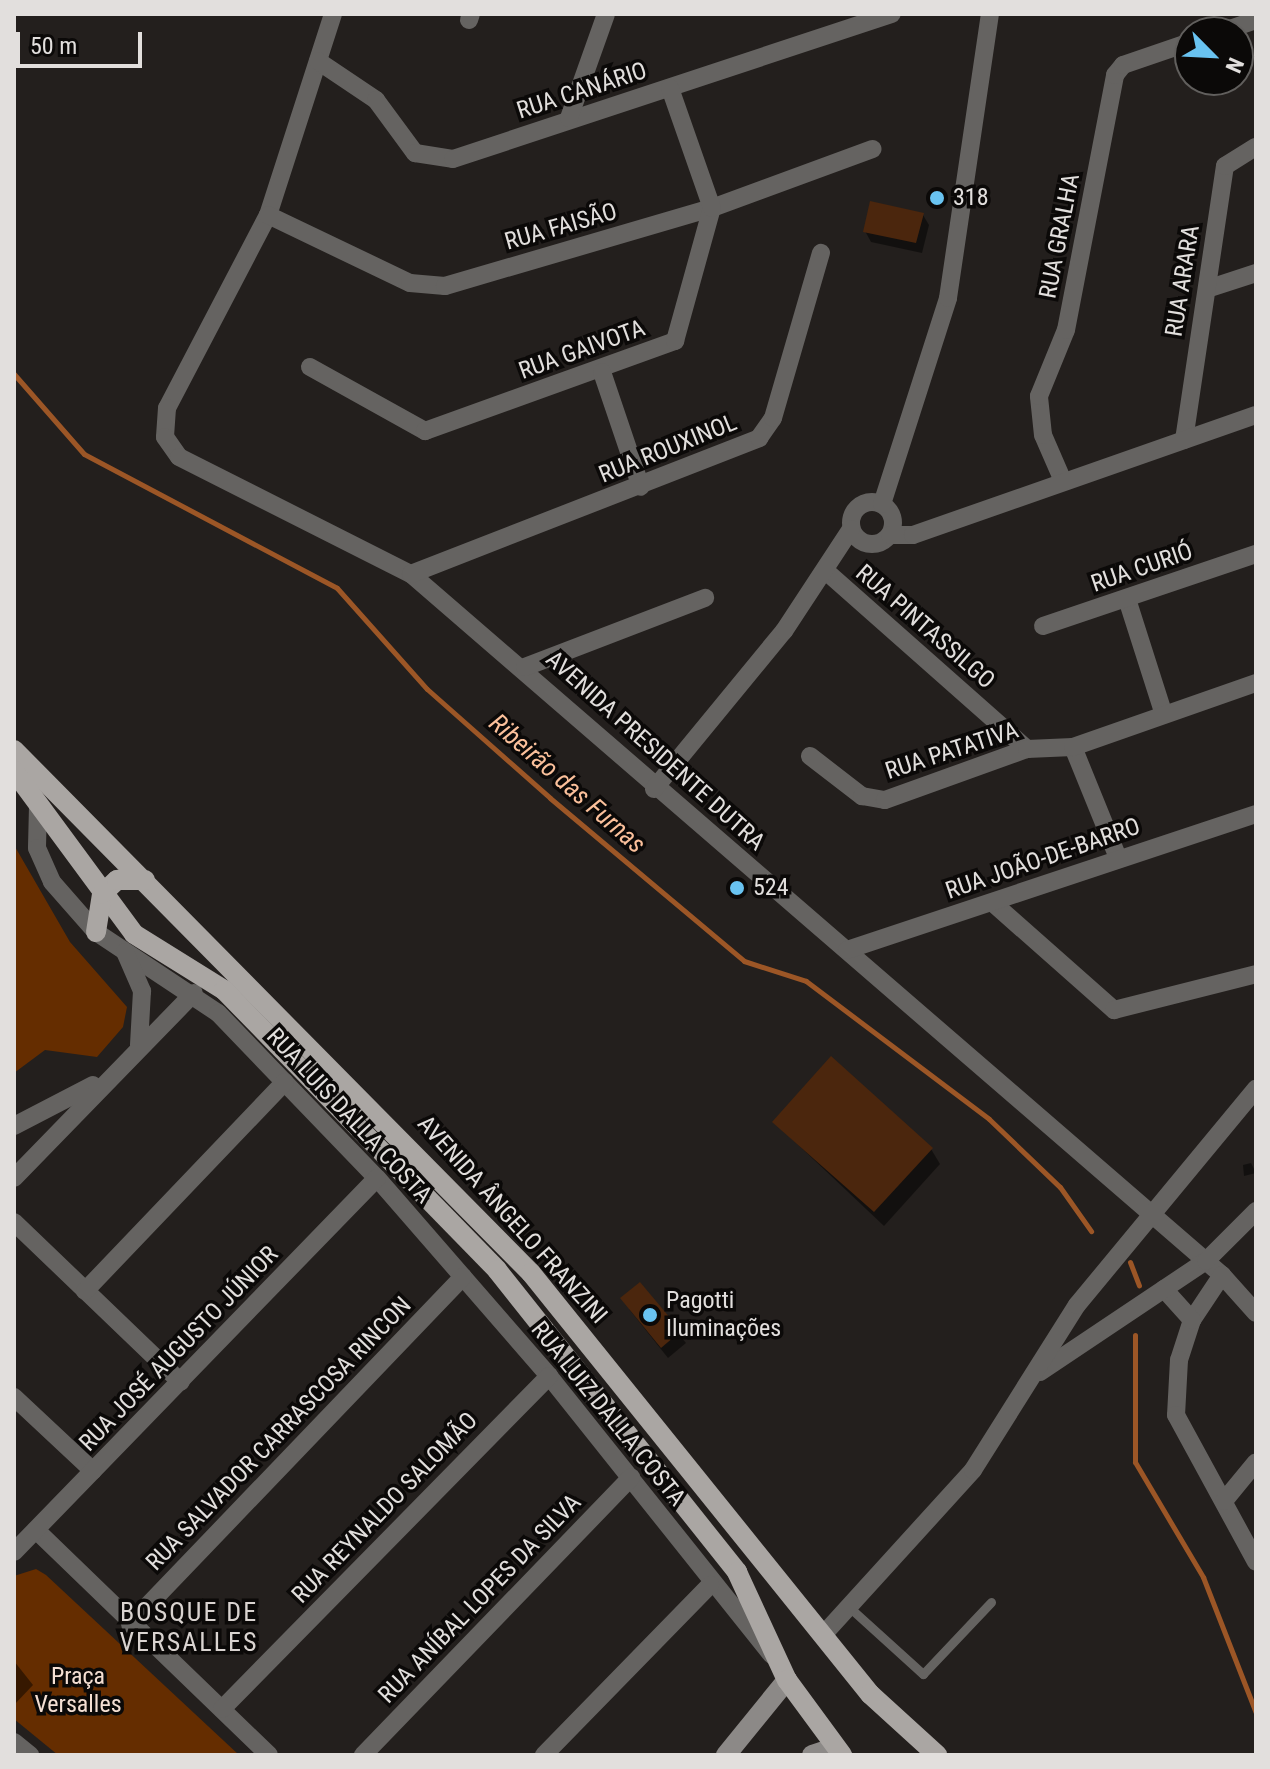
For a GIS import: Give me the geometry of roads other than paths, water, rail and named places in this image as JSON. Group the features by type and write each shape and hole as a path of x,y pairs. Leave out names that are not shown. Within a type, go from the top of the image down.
{"main road":[{"name":"AVENIDA ÂNGELO FRANZINI","path":"14,750 531,1273 870,1694 937,1755"},
{"name":"AVENIDA ÂNGELO FRANZINI","path":"14,771 26,798 134,934 224,990 480,1250 737,1572 784,1672 828,1753"},
{"path":"96,932 102,894 117,880 145,880"}],"street":[{"path":"268,215 333,14"},
{"path":"569,118 606,14"},
{"name":"RUA CANÁRIO","path":"318,61 376,100 406,145 435,159 670,88 892,14"},
{"path":"890,535 886,477 948,298 990,14"},
{"name":"RUA GRALHA","path":"1063,481 1043,435 1039,396 1066,330 1115,75 1123,65 1174,47"},
{"path":"670,88 712,208"},
{"name":"RUA ARARA","path":"1184,440 1225,166 1256,147"},
{"name":"RUA FAISÃO","path":"268,215 427,287 712,208 872,149"},
{"name":"RUA GAIVOTA","path":"310,367 425,431 602,372 675,341 712,208"},
{"name":"AVENIDA PRESIDENTE DUTRA","path":"268,215 167,408 165,437 179,457 411,574 525,667 654,789 847,950 1150,1216 1206,1261 1256,1313"},
{"name":"RUA ROUXINOL","path":"411,574 641,487 767,430 821,253"},
{"path":"1207,289 1256,273"},
{"path":"602,372 641,487"},
{"path":"830,569 890,535 913,535 1256,415"},
{"path":"654,789 830,569 851,529 856,508 886,477"},
{"path":"856,508 886,508 913,535"},
{"path":"851,529 871,544"},
{"name":"RUA CURIÓ","path":"1043,626 1256,554"},
{"name":"RUA PINTASSILGO","path":"830,569 1027,749"},
{"path":"525,667 705,598"},
{"path":"1127,599 1163,712"},
{"name":"RUA PATATIVA","path":"810,756 873,800 1027,749 1073,747 1163,712 1256,683"},
{"path":"1073,747 1118,858"},
{"path":"26,798 55,790"},
{"name":"RUA LUIS DALLA COSTA","path":"26,798 37,848 52,882 96,932 194,993 377,1178 463,1277"},
{"name":"RUA JOÃO-DE-BARRO","path":"847,950 1256,814"},
{"path":"993,903 1100,1005 1114,1010 1256,974"},
{"path":"125,952 142,991 139,1045"},
{"path":"14,1178 103,1079 194,993"},
{"path":"14,1126 103,1079"},
{"path":"85,1291 285,1082"},
{"path":"823,1635 973,1470 1077,1305 1256,1089"},
{"path":"1230,1120 1256,1117"},
{"name":"RUA JOSÉ AUGUSTO JÚNIOR","path":"14,1552 377,1178"},
{"path":"1034,1376 1206,1261 1256,1211"},
{"path":"14,1222 181,1382"},
{"path":"1222,1275 1192,1320 1179,1360 1176,1415 1256,1562"},
{"name":"RUA LUIZ DALLA COSTA","path":"463,1277 549,1376 631,1477 710,1585 784,1672"},
{"name":"RUA SALVADOR CARRASCOSA RINCON","path":"130,1624 463,1277"},
{"path":"1164,1289 1192,1320"},
{"path":"1077,1305 1101,1331"},
{"name":"RUA REYNALDO SALOMÃO","path":"222,1709 549,1376"},
{"path":"14,1397 93,1471"},
{"path":"1224,1501 1256,1462"},
{"name":"RUA ANÍBAL LOPES DA SILVA","path":"363,1755 631,1477"},
{"path":"36,1530 269,1755"},
{"path":"544,1755 710,1585"},
{"path":"726,1755 784,1672"},
{"path":"14,1742 30,1755"}],"lane":[{"path":"849,1607 923,1674 991,1602"}],"waterway":[{"name":"Ribeirão das Furnas","path":"14,374 84,454 337,588 427,689 550,798 744,961 806,981 989,1119 1060,1187 1091,1231"},
{"name":"Ribeirão das Furnas","path":"1130,1262 1139,1285"},
{"name":"Ribeirão das Furnas","path":"1135,1335 1135,1462 1203,1577 1256,1713"}],"place":[{"name":"318","path":"937,198"},
{"name":"524","path":"737,888"},
{"name":"Pagotti Iluminações","path":"650,1315"}],"district":[{"name":"BOSQUE DE VERSALLES","path":"189,1628"}],"park label":[{"name":"Praça Versalles","path":"78,1691"}]}
